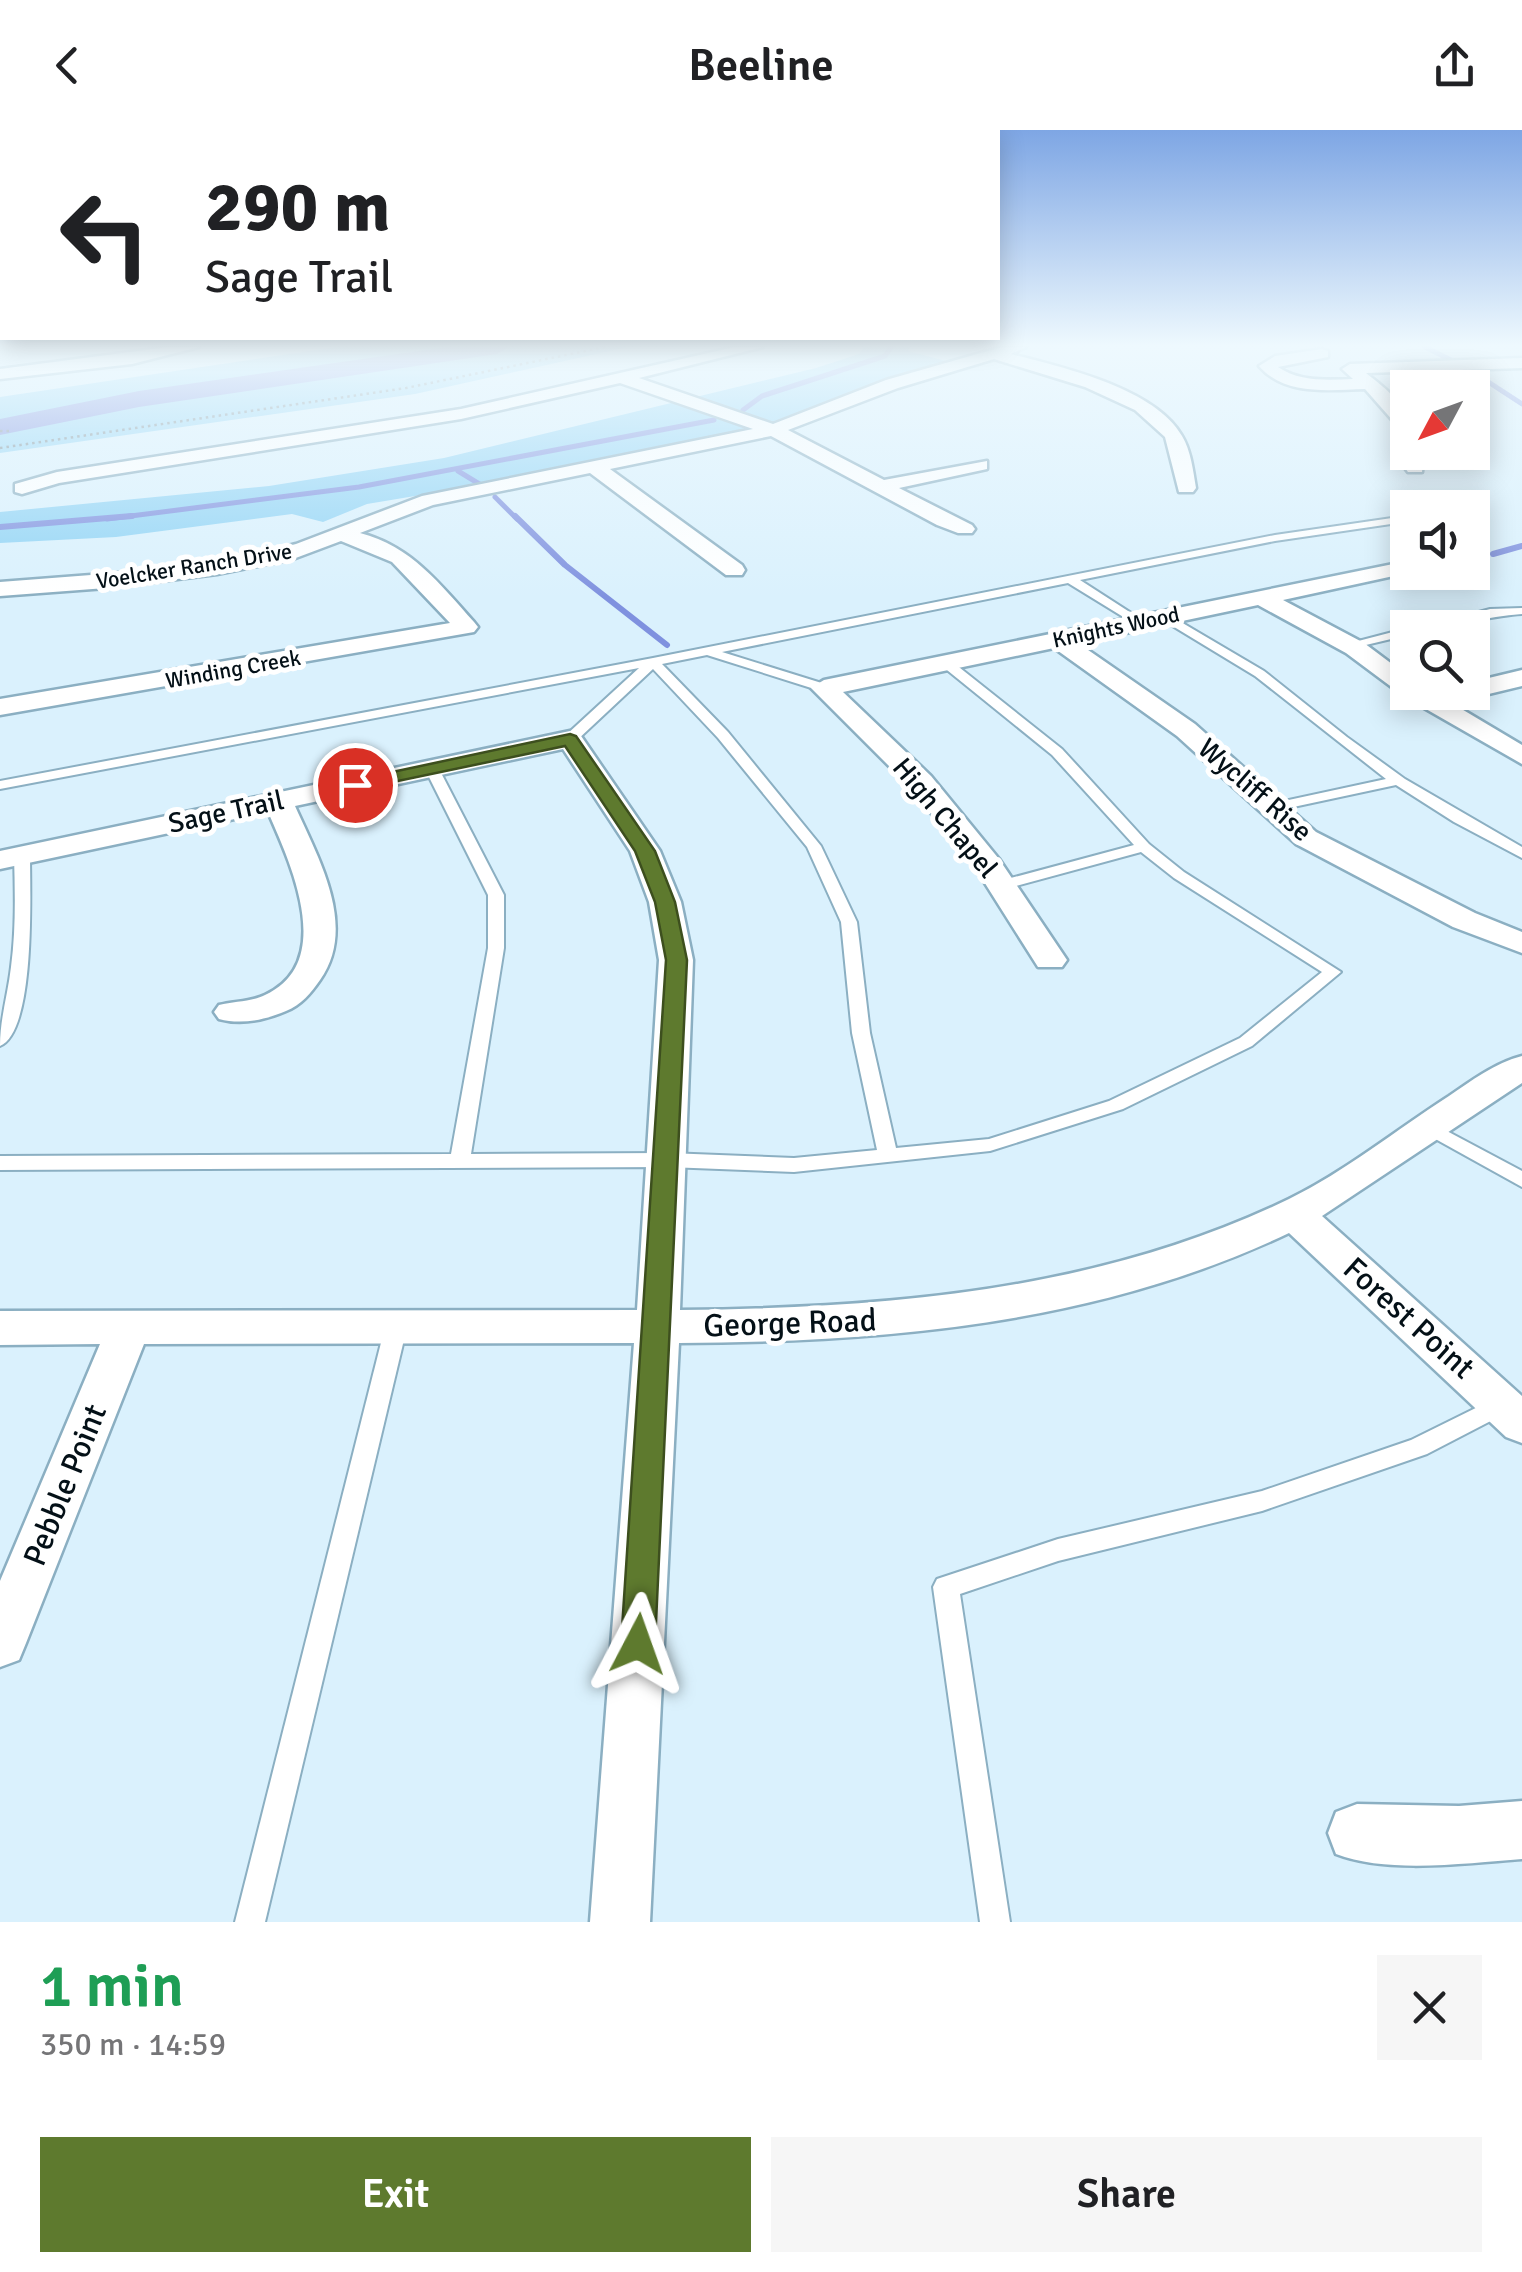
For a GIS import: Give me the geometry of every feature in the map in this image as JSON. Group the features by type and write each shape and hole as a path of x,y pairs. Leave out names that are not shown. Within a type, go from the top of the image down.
{"street":[{"path":"22,488 57,478 356,431"},
{"name":"Voelcker Ranch Drive","path":"0,589 97,582 257,560 343,535 372,517 402,507 770,431"},
{"path":"774,431 930,515 966,529"},
{"path":"1169,431 1176,438 1186,488"},
{"path":"878,487 980,465"},
{"path":"596,468 734,570"},
{"name":"Winding Creek","path":"0,707 466,627 397,553 378,543 343,535"},
{"name":"Knights Wood","path":"824,688 1390,571"},
{"path":"1261,597 1349,645 1390,675"},
{"name":"Wycliff Rise","path":"1057,640 1186,730 1306,838 1464,920 1522,943"},
{"path":"1490,686 1522,678"},
{"name":"High Chapel","path":"824,688 922,782 1001,885 1050,960"},
{"path":"1443,710 1522,756"},
{"path":"570,740 645,851 665,902 676,960 668,1160 620,1922"},
{"name":"Sage Trail","path":"11,857 570,740"},
{"path":"232,1012 251,1012 280,1003 307,978 317,958 320,926 313,882 278,801"},
{"name":"Wycliff Rise","path":"1464,920 1522,968"},
{"name":"George Road","path":"0,1328 803,1325 974,1310 1082,1289 1183,1260 1293,1213 1342,1187 1484,1089 1522,1068"},
{"name":"Forest Point","path":"1293,1213 1512,1414"},
{"name":"Pebble Point","path":"0,1643 129,1327"},
{"path":"1357,1833 1522,1830"}],"lane":[{"path":"0,785 1360,523 1390,521"},
{"path":"1072,580 1138,622"},
{"path":"1490,612 1522,611"},
{"path":"1166,617 1287,694 1344,744 1452,817 1522,852"},
{"path":"1349,645 1390,636"},
{"path":"706,650 824,688"},
{"path":"570,740 653,662"},
{"path":"653,662 722,735 814,846 849,922 861,1033 888,1155"},
{"path":"0,1163 668,1160 794,1165 990,1145 1116,1106 1246,1042 1333,972 1180,875 1144,847 1056,752 946,662"},
{"path":"432,769 496,894 496,948 460,1160"},
{"path":"1270,808 1399,780"},
{"path":"1001,885 1144,847"},
{"path":"0,1040 15,1008 22,957 11,857"},
{"path":"1428,1127 1522,1180"},
{"path":"250,1922 396,1327"},
{"path":"996,1922 946,1587 1058,1550 1262,1501 1512,1414"}],"path":[{"path":"0,431 9,431"},
{"path":"0,448 118,431"}],"shaded area":[{"path":"0,431 157,431 0,453"},
{"path":"557,431 736,431 493,483 367,504 323,522 292,514 116,537 0,543 0,512 269,486 444,458"}],"waterway":[{"path":"128,516 359,487 658,431"},
{"path":"458,471 481,485"},
{"path":"495,497 517,519"},
{"path":"0,527 128,516"},
{"path":"107,519 128,516"},
{"path":"128,516 132,516"},
{"path":"515,516 565,565 667,645"},
{"path":"1493,554 1522,546"}],"route":[{"path":"355,785 570,740 645,851 665,902 676,960 672,1098 638,1644"}]}
